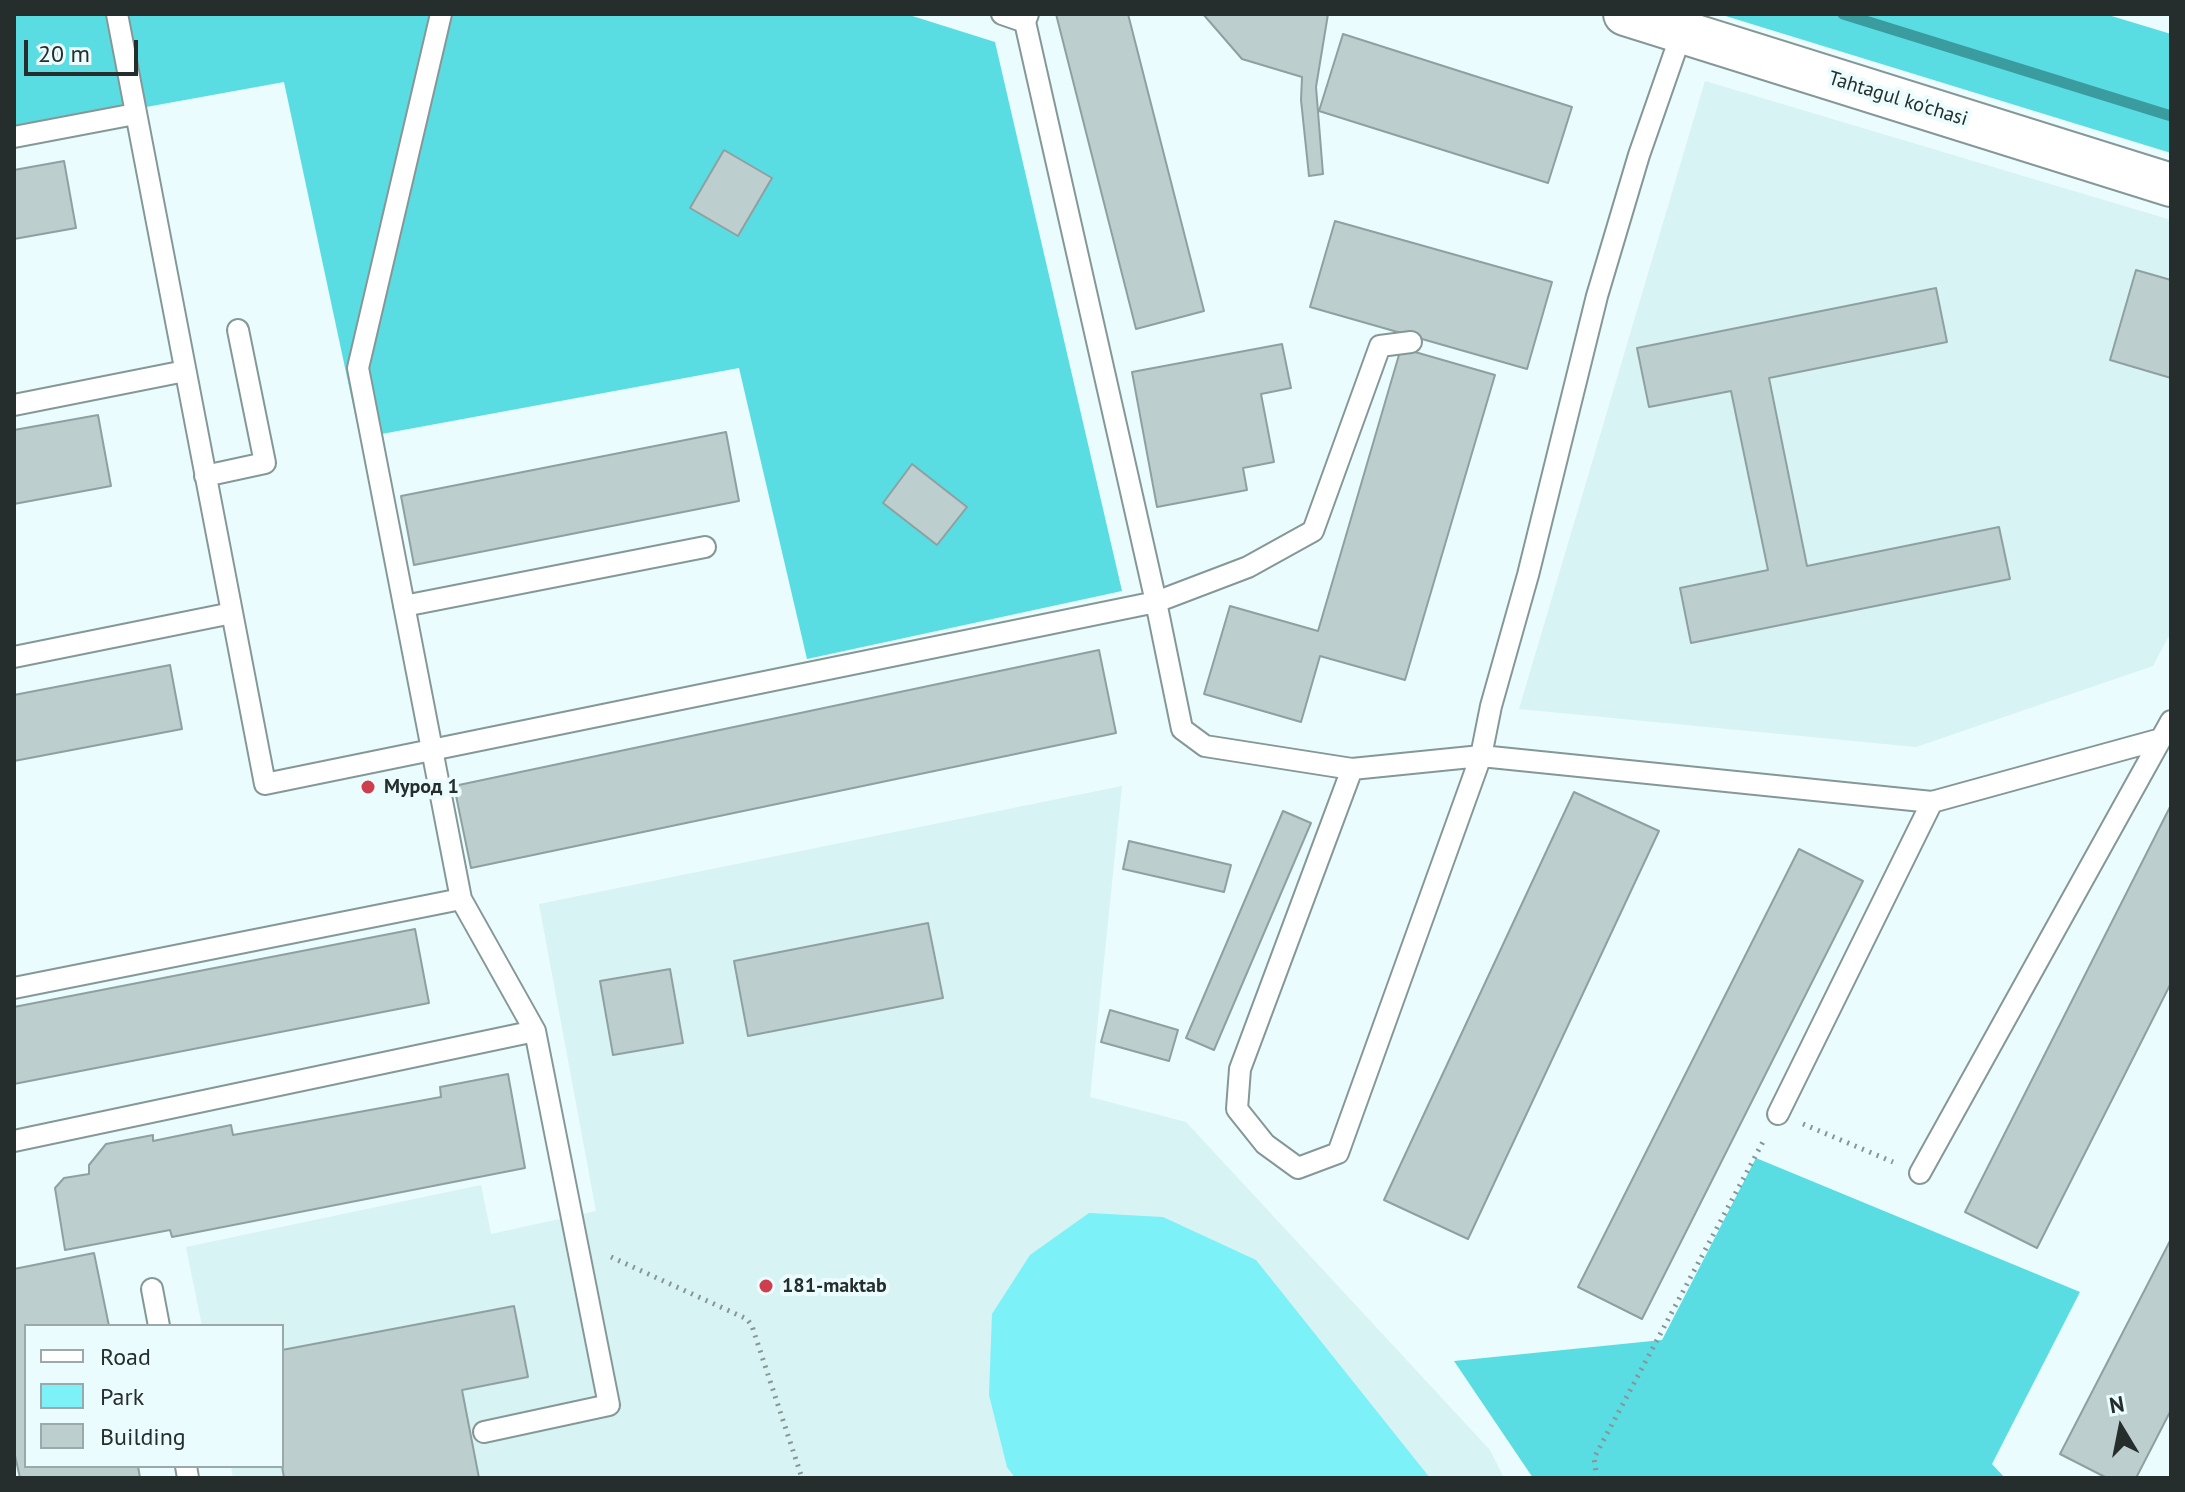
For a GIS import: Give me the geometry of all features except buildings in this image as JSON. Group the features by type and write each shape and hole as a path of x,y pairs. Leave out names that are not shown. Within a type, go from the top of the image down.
{"street":[{"name":"Tahtagul ko'chasi","path":"1625,14 1684,23 2171,185"}],"lane":[{"path":"117,14 265,784 1156,602 1248,567 1313,531 1380,346 1411,342"},
{"path":"441,14 358,368 461,899 535,1031 609,1405 484,1432"},
{"path":"1002,14 1027,18 1182,729 1205,746 1352,769 1481,756 1932,802 2166,730"},
{"path":"1352,769 1240,1069 1237,1109 1265,1144 1298,1168 1338,1153 1481,756 1491,706 1528,575 1597,296 1639,155 1684,23"},
{"path":"14,137 135,114"},
{"path":"205,476 265,463 238,330"},
{"path":"14,405 185,371"},
{"path":"404,606 705,547"},
{"path":"14,657 232,613"},
{"path":"1920,1173 2166,730"},
{"path":"1778,1114 1932,802"},
{"path":"14,988 461,899"},
{"path":"14,1141 535,1031"},
{"path":"152,1289 159,1324"}],"path":[{"path":"1597,1478 1594,1458 1778,1114 1920,1173"},
{"path":"577,1242 747,1319 752,1326 802,1478"}],"shaded area":[{"path":"14,14 906,14 995,42 1122,591 807,659 739,368 360,438 284,82 14,131"},
{"path":"1719,14 2105,14 2171,34 2171,153"},
{"path":"1705,81 2171,220 2171,632 2153,666 1916,747 1519,709"},
{"name":"181-maktab","path":"1122,786 1090,1097 1186,1122 1490,1450 1504,1478 233,1478 231,1468 284,1468 284,1324 202,1324 186,1247 481,1185 491,1234 596,1211 539,904"},
{"path":"1756,1158 2080,1292 1992,1464 2005,1478 1533,1478 1454,1361 1662,1340"}],"green space":[{"path":"1089,1213 1163,1217 1256,1260 1430,1478 1015,1478 1007,1467 989,1395 992,1314 1030,1255"}],"waterway":[{"path":"1843,14 2171,116"}],"place":[{"name":"Мурод 1","path":"368,787"},
{"name":"181-maktab","path":"766,1286"}]}
